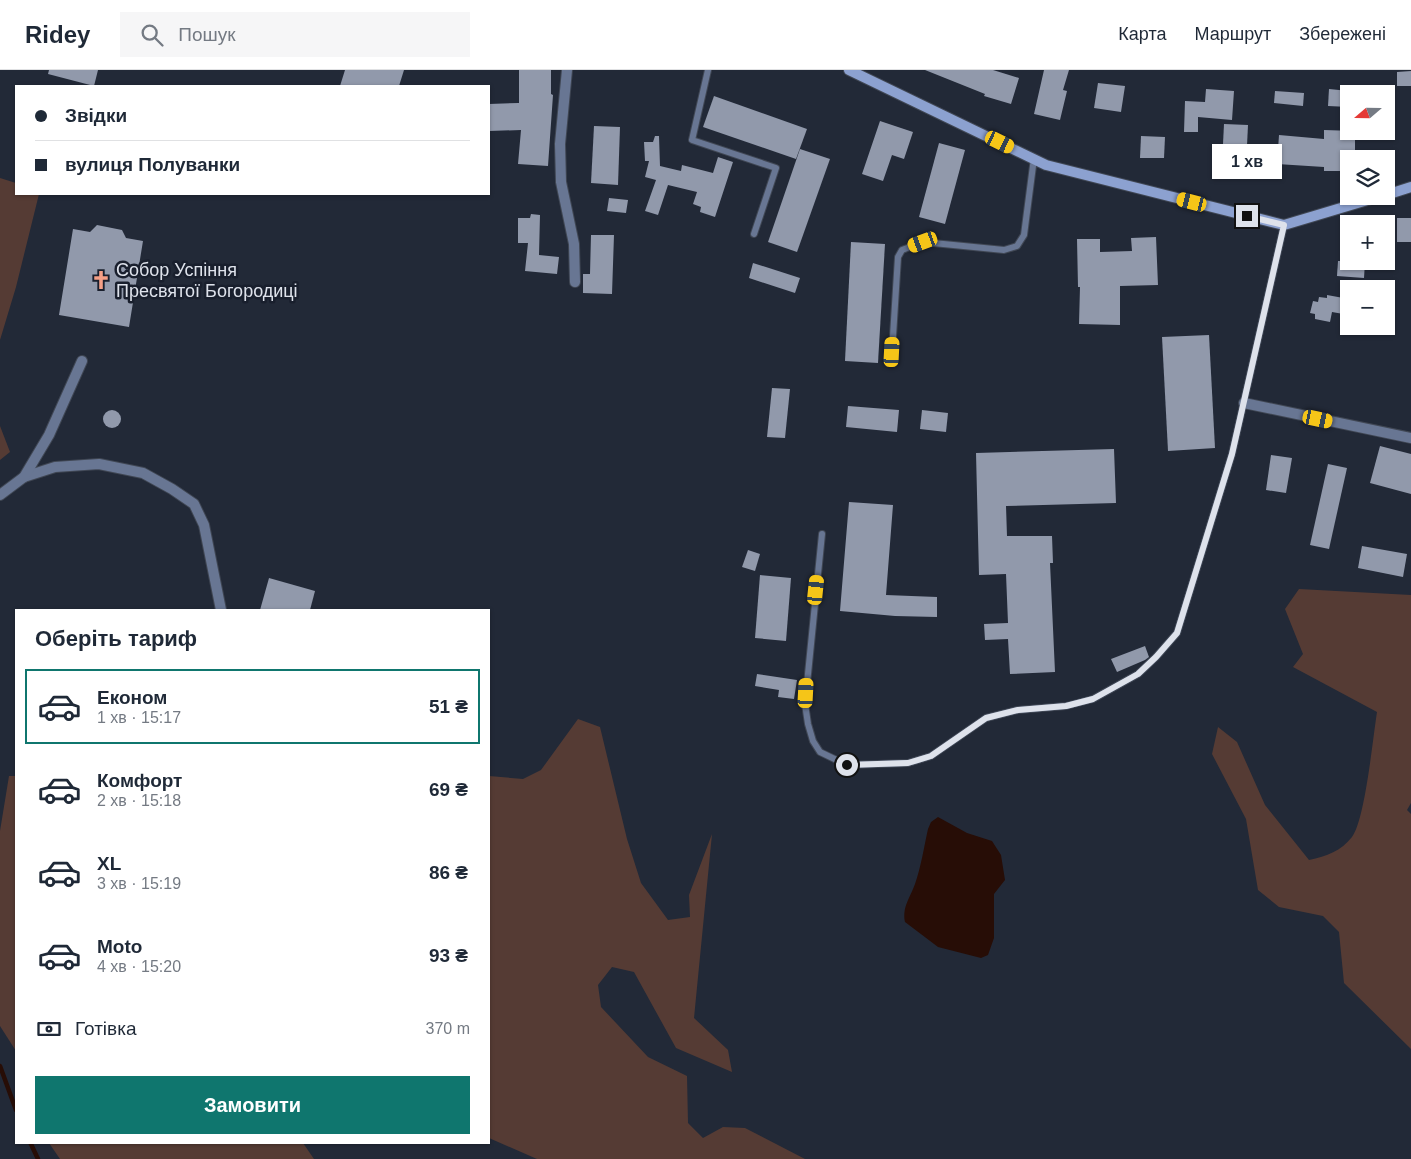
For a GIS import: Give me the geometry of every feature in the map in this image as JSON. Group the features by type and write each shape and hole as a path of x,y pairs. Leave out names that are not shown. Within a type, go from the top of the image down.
{"street":[{"path":"567,70 560,144 561,182 574,244 575,282"},
{"path":"849,70 1046,165 1284,225 1351,205"},
{"path":"1395,192 1411,187"},
{"path":"24,477 49,434 82,360"},
{"path":"1244,403 1411,438"},
{"path":"0,495 24,477 55,467 99,464 143,473 194,504 204,525 221,609"}],"lane":[{"path":"708,70 692,140 776,168 754,234"},
{"path":"892,352 898,257 902,250 923,242 1004,250 1017,246 1024,235 1034,158"},
{"path":"822,534 805,704 813,741 820,752 847,765 908,763 931,756 986,718 1018,710 1066,706 1093,699 1138,674 1177,633 1232,454 1284,225"}],"shaded area":[{"path":"0,178 15,183 15,195 39,195 16,287 0,340"},
{"path":"0,426 10,452 0,460"},
{"path":"1299,589 1411,595 1411,803 1407,810 1411,814 1411,1049 1344,983 1339,932 1323,916 1279,907 1258,890 1246,819 1212,754 1218,727 1237,742 1265,805 1309,860 1322,857 1343,846 1352,837 1357,828 1365,797 1377,712 1293,667 1303,654 1285,609"},
{"path":"578,719 600,727 627,839 641,883 668,920 690,917 689,895 712,834 694,1018 728,1050 732,1072 676,1048 634,972 612,967 598,985 601,1007 648,1057 687,1076 688,1123 703,1138 723,1127 745,1128 805,1159 537,1159 490,1138 490,776 523,779 541,770"},
{"path":"9,776 15,776 15,1049 0,1026 0,831"},
{"path":"938,817 967,833 992,841 1001,855 1005,880 994,894 994,938 988,955 981,958 938,947 905,922 906,907 921,864 928,829 931,822"},
{"path":"50,1144 304,1144 314,1159 60,1159"}],"building":[{"path":"49,70 98,70 94,85 48,74"},
{"path":"345,70 404,70 399,85 340,85"},
{"path":"519,70 551,70 551,94 553,95 548,166 518,164 521,130 490,131 490,104 519,103"},
{"path":"925,70 993,70 1019,78 1011,104 984,96 985,94"},
{"path":"1044,70 1069,70 1063,90 1067,91 1060,120 1034,114"},
{"path":"1411,71 1411,86 1397,86 1397,72"},
{"path":"1098,83 1125,86 1121,112 1094,108"},
{"path":"1206,89 1234,91 1232,120 1198,117 1198,132 1184,132 1185,101 1205,102"},
{"path":"1329,89 1340,90 1340,107 1328,106"},
{"path":"1275,91 1304,93 1303,106 1274,103"},
{"path":"714,96 807,129 796,159 703,127"},
{"path":"880,121 913,132 904,159 892,155 883,181 862,174"},
{"path":"1224,124 1248,125 1246,166 1222,164"},
{"path":"594,126 620,127 618,185 591,183"},
{"path":"1324,130 1340,131 1340,140 1355,140 1355,150 1340,150 1340,171 1324,171 1324,167 1277,164 1279,135 1324,139"},
{"path":"655,136 659,136 660,166 681,171 682,165 713,173 718,157 733,162 715,217 700,212 701,207 693,204 697,192 668,185 658,215 645,211 656,180 645,177 649,161 645,161 644,142 653,142"},
{"path":"1141,136 1165,137 1164,158 1140,158"},
{"path":"939,143 965,150 945,224 919,217"},
{"path":"800,149 830,159 797,252 768,242"},
{"path":"609,198 628,200 626,213 607,211"},
{"path":"531,214 540,215 539,255 559,257 557,274 525,271 528,243 518,243 518,218 530,218"},
{"path":"1397,218 1411,218 1411,242 1397,242"},
{"name":"Собор Успіння Пресвятої Богородиці","path":"97,225 122,230 126,238 143,241 129,327 59,315 73,229 90,232"},
{"path":"591,235 614,235 612,294 583,293 583,274 590,274"},
{"path":"1156,237 1158,285 1120,286 1120,325 1079,324 1080,287 1078,287 1077,239 1100,239 1100,252 1132,251 1131,238"},
{"path":"851,242 885,244 878,363 845,361"},
{"path":"1338,261 1340,261 1340,270 1364,270 1364,278 1337,276"},
{"path":"753,263 800,278 795,293 749,278"},
{"path":"1327,295 1340,297 1340,313 1332,312 1330,322 1315,319 1315,314 1310,313 1313,301 1318,302 1319,297 1327,298"},
{"path":"1209,335 1215,448 1168,451 1162,337"},
{"path":"772,388 790,389 785,438 767,437"},
{"path":"848,406 899,410 897,432 846,427"},
{"path":"112,410 118,413 121,419 118,425 112,428 106,425 103,419 106,413"},
{"path":"922,410 948,413 946,432 920,429"},
{"path":"1380,446 1411,454 1411,494 1370,483"},
{"path":"1114,449 1116,503 1006,506 1007,536 1052,536 1053,563 1050,563 1055,672 1010,674 1008,639 985,640 984,624 1008,623 1006,574 979,575 976,453"},
{"path":"1271,455 1292,458 1286,493 1266,490"},
{"path":"1328,464 1347,468 1329,549 1310,545"},
{"path":"849,502 893,505 886,595 937,597 937,617 895,616 840,611"},
{"path":"1362,546 1407,554 1403,577 1358,568"},
{"path":"748,550 760,554 755,571 742,567"},
{"path":"760,575 791,578 786,641 755,638"},
{"path":"269,578 315,591 310,609 260,609"},
{"path":"1145,646 1149,657 1117,672 1111,659"},
{"path":"757,674 797,680 794,699 778,697 779,690 755,686"}],"waterway":[{"path":"0,1066 15,1107"},
{"path":"31,1144 38,1159"}],"place":[{"name":"Собор Успіння Пресвятої Богородиці","path":"101,280"}],"route":[{"path":"847,765 908,763 931,756 986,718 1018,710 1066,706 1093,699 1138,674 1177,633 1232,454 1284,225 1247,216"}]}
